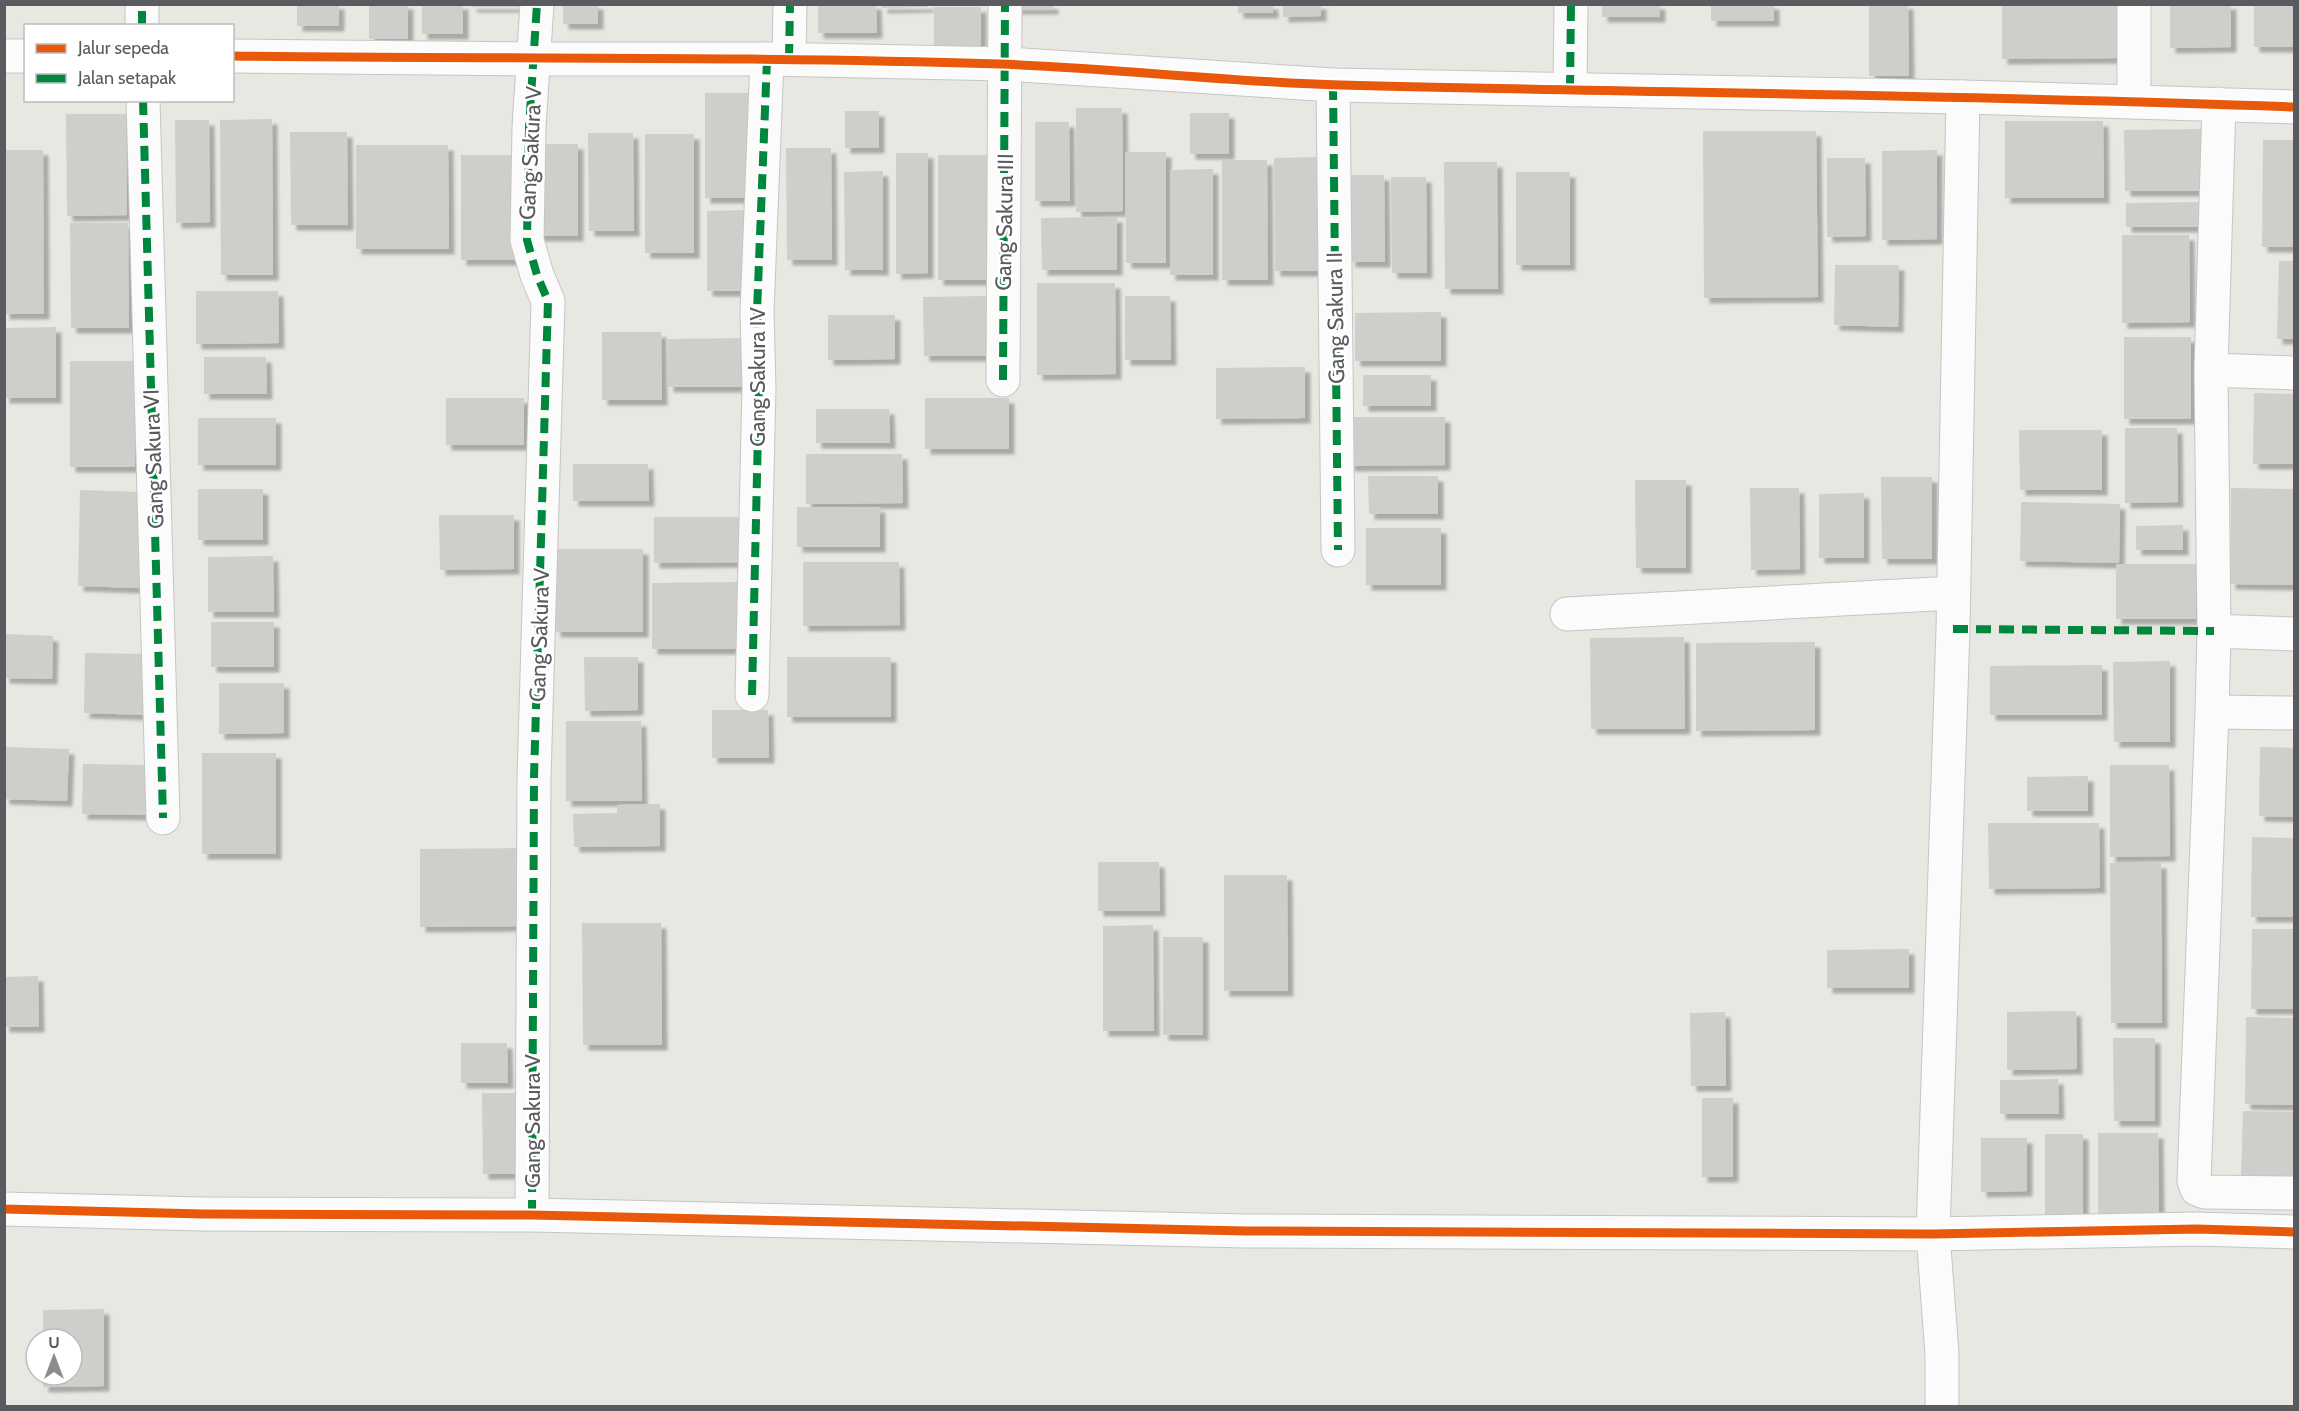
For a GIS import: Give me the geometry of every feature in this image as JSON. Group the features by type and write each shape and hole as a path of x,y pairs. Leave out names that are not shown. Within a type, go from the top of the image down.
{"street":[{"path":"142,4 142,24"},
{"name":"Gang Sakura V","path":"532,1215 534,777 549,301 537,275 526,240 529,127 537,4"},
{"name":"Gang Sakura IV","path":"752,695 759,387 757,312 778,59 790,4"},
{"name":"Gang Sakura III","path":"1003,380 1005,4"},
{"path":"1570,90 1571,4"},
{"path":"2134,4 2134,102"},
{"path":"4,56 24,56"},
{"path":"234,56 778,59 1006,64 1333,85 1963,97 2295,107"},
{"name":"Gang Sakura II","path":"1333,85 1338,550"},
{"path":"1942,1407 1942,1354 1933,1234 1953,593 1963,97"},
{"name":"Gang Sakura VI","path":"143,102 163,818"},
{"path":"2219,104 2211,370 2214,631 2194,1181 2197,1189 2205,1192 2295,1193"},
{"path":"2211,370 2295,373"},
{"path":"1567,614 1953,593"},
{"path":"2214,631 2295,634"},
{"path":"2212,712 2295,713"},
{"path":"4,1209 203,1214 532,1215 1246,1231 1933,1234 2197,1229 2295,1232"}],"building":[{"path":"297,4 339,4 339,26 297,26"},
{"path":"369,4 408,4 408,39 369,39"},
{"path":"422,4 463,4 463,34 422,34"},
{"path":"471,4 522,4 522,7 471,7"},
{"path":"563,4 598,4 598,24 563,24"},
{"path":"818,4 876,4 877,33 818,33"},
{"path":"882,4 928,4 928,7 882,8"},
{"path":"1008,4 1053,4 1053,9 1008,9"},
{"path":"1238,4 1273,4 1273,13 1238,13"},
{"path":"1283,4 1321,4 1321,16 1283,17"},
{"path":"1602,4 1660,4 1660,17 1602,17"},
{"path":"1711,4 1774,4 1774,21 1711,21"},
{"path":"1869,4 1908,4 1909,76 1869,76"},
{"path":"2002,4 2119,4 2119,58 2002,59"},
{"path":"2170,4 2231,4 2231,47 2170,48"},
{"path":"2254,4 2294,4 2294,47 2254,47"},
{"path":"934,7 981,7 981,50 934,50"},
{"path":"705,93 757,93 758,198 705,198"},
{"path":"1076,108 1122,108 1123,211 1076,212"},
{"path":"845,111 879,111 879,148 845,148"},
{"path":"1190,113 1229,113 1229,154 1190,154"},
{"path":"66,114 126,114 127,215 67,216"},
{"path":"272,119 273,275 221,275 220,120"},
{"path":"175,120 209,120 210,222 176,223"},
{"path":"2005,121 2103,121 2104,198 2005,198"},
{"path":"1035,122 1069,122 1070,201 1035,201"},
{"path":"2203,129 2204,191 2125,191 2124,130"},
{"path":"1703,131 1816,131 1818,297 1704,298"},
{"path":"290,132 347,132 348,225 291,225"},
{"path":"588,133 633,133 634,231 589,231"},
{"path":"645,134 694,134 694,253 645,253"},
{"path":"2263,140 2294,140 2294,247 2262,247"},
{"path":"534,144 578,144 578,236 535,236"},
{"path":"356,145 448,145 449,249 356,249"},
{"path":"786,148 831,148 832,260 787,260"},
{"path":"4,150 43,150 44,314 4,314"},
{"path":"1937,150 1937,239 1882,240 1882,151"},
{"path":"1125,152 1166,152 1166,263 1126,263"},
{"path":"896,153 928,153 928,273 896,274"},
{"path":"461,155 515,155 516,260 461,260"},
{"path":"938,155 992,155 992,280 938,280"},
{"path":"1317,157 1318,271 1275,271 1274,158"},
{"path":"1827,158 1865,158 1866,236 1827,237"},
{"path":"1222,160 1267,160 1268,280 1222,280"},
{"path":"1444,162 1497,162 1498,289 1445,289"},
{"path":"1213,169 1213,275 1170,275 1170,170"},
{"path":"883,171 883,270 845,270 844,172"},
{"path":"1516,172 1570,172 1570,265 1516,265"},
{"path":"1349,175 1384,175 1385,262 1350,262"},
{"path":"1391,177 1426,177 1427,273 1392,273"},
{"path":"2207,202 2207,227 2126,227 2126,203"},
{"path":"750,210 750,291 707,291 707,211"},
{"path":"1117,217 1117,270 1042,270 1041,218"},
{"path":"70,223 128,223 129,328 71,328"},
{"path":"2122,235 2189,235 2190,322 2122,323"},
{"path":"2279,261 2294,261 2294,339 2277,339"},
{"path":"1835,265 1899,265 1898,327 1834,325"},
{"path":"1037,283 1115,283 1116,374 1037,375"},
{"path":"196,291 278,291 279,343 196,344"},
{"path":"986,296 986,356 924,356 923,297"},
{"path":"1125,296 1170,296 1171,360 1125,360"},
{"path":"1441,312 1441,361 1355,361 1355,313"},
{"path":"828,315 895,315 895,359 828,360"},
{"path":"56,327 56,398 4,398 4,328"},
{"path":"602,332 661,332 662,400 602,400"},
{"path":"2124,337 2191,337 2191,419 2124,419"},
{"path":"750,338 750,387 668,387 668,339"},
{"path":"204,357 266,357 267,394 204,394"},
{"path":"70,361 135,361 135,467 70,467"},
{"path":"1305,367 1305,418 1216,419 1216,368"},
{"path":"1363,375 1431,375 1431,406 1363,406"},
{"path":"2254,393 2294,394 2294,464 2253,464"},
{"path":"446,398 524,398 524,445 446,445"},
{"path":"925,398 1009,398 1009,449 925,449"},
{"path":"816,409 889,409 890,443 816,443"},
{"path":"1349,417 1445,417 1445,465 1349,466"},
{"path":"198,418 276,418 276,465 198,465"},
{"path":"2125,428 2177,428 2178,502 2125,503"},
{"path":"2019,430 2102,430 2102,490 2020,490"},
{"path":"806,454 902,454 903,503 806,504"},
{"path":"573,464 648,464 649,501 573,501"},
{"path":"1368,476 1438,476 1438,514 1369,514"},
{"path":"1881,477 1932,477 1932,559 1882,559"},
{"path":"1635,480 1686,480 1686,568 1636,568"},
{"path":"1750,488 1799,488 1800,569 1751,570"},
{"path":"2231,488 2294,489 2294,585 2230,584"},
{"path":"198,489 263,489 263,540 198,540"},
{"path":"80,490 141,492 139,588 78,586"},
{"path":"1864,493 1864,558 1819,558 1819,494"},
{"path":"2021,502 2120,504 2119,563 2020,561"},
{"path":"797,507 880,507 880,547 797,547"},
{"path":"439,515 514,515 514,569 440,570"},
{"path":"654,517 743,517 743,562 654,563"},
{"path":"2183,525 2183,550 2136,550 2136,526"},
{"path":"1366,528 1441,528 1441,585 1366,585"},
{"path":"554,549 643,549 643,632 555,632"},
{"path":"273,556 274,612 208,612 208,557"},
{"path":"803,562 899,562 900,625 803,626"},
{"path":"2116,564 2196,564 2196,619 2116,619"},
{"path":"737,582 738,649 652,649 652,583"},
{"path":"211,622 274,622 274,667 211,667"},
{"path":"4,634 53,636 52,679 4,678"},
{"path":"1684,637 1685,729 1591,729 1590,638"},
{"path":"1815,642 1815,730 1696,731 1696,643"},
{"path":"85,653 149,654 147,715 84,713"},
{"path":"584,657 638,657 638,710 585,711"},
{"path":"787,657 891,657 891,717 787,717"},
{"path":"2170,661 2170,742 2114,742 2113,662"},
{"path":"2102,665 2102,715 1990,715 1990,666"},
{"path":"219,683 284,683 284,733 219,734"},
{"path":"712,710 768,710 769,758 712,758"},
{"path":"566,721 641,721 642,801 566,801"},
{"path":"4,747 69,749 67,801 4,799"},
{"path":"2260,747 2294,748 2294,817 2259,816"},
{"path":"202,753 276,753 276,854 202,854"},
{"path":"83,764 150,765 149,815 82,814"},
{"path":"2110,765 2169,765 2170,856 2110,857"},
{"path":"2088,776 2088,811 2027,811 2027,777"},
{"path":"660,804 660,846 574,847 573,814 617,813 617,805"},
{"path":"1988,823 2099,823 2100,888 1989,889"},
{"path":"2252,837 2294,838 2294,917 2251,917"},
{"path":"524,848 525,926 420,927 420,849"},
{"path":"1098,862 1159,862 1160,911 1098,911"},
{"path":"2110,863 2161,863 2162,1023 2111,1023"},
{"path":"1224,875 1287,875 1288,991 1224,991"},
{"path":"582,923 661,923 662,1045 583,1045"},
{"path":"1153,925 1154,1031 1103,1031 1103,926"},
{"path":"2252,929 2294,929 2294,1009 2251,1009"},
{"path":"1163,937 1203,937 1203,1035 1163,1035"},
{"path":"1909,949 1909,988 1827,988 1827,950"},
{"path":"38,976 39,1027 4,1027 4,977"},
{"path":"2076,1011 2077,1069 2007,1070 2007,1012"},
{"path":"1725,1012 1726,1086 1691,1086 1690,1013"},
{"path":"2246,1017 2294,1018 2294,1105 2245,1104"},
{"path":"2113,1038 2155,1038 2155,1121 2114,1121"},
{"path":"461,1043 507,1043 508,1083 461,1083"},
{"path":"2058,1079 2059,1114 2000,1114 2000,1080"},
{"path":"482,1093 526,1093 527,1174 483,1174"},
{"path":"1702,1098 1733,1098 1733,1177 1702,1177"},
{"path":"2243,1111 2294,1112 2294,1179 2241,1179"},
{"path":"2098,1133 2158,1133 2159,1213 2098,1213"},
{"path":"2045,1134 2083,1134 2083,1219 2045,1220"},
{"path":"1981,1138 2027,1138 2027,1191 1981,1192"},
{"path":"104,1309 104,1386 84,1386 84,1327 43,1327 43,1310"}],"marked path":[{"path":"142,4 142,24"},
{"path":"532,1215 534,777 548,301 537,275 527,240 529,127 537,4"},
{"path":"789,59 790,4"},
{"path":"1003,380 1005,4"},
{"path":"1570,90 1571,4"},
{"path":"752,695 759,387 757,312 767,59"},
{"path":"1333,85 1338,550"},
{"path":"143,102 163,818"},
{"path":"1953,629 2214,631"}],"cycle path":[{"path":"234,56 904,61 1042,66 1341,85 2294,107"},
{"path":"4,1209 203,1214 532,1215 1246,1231 1933,1234 2197,1229 2294,1232"}]}
